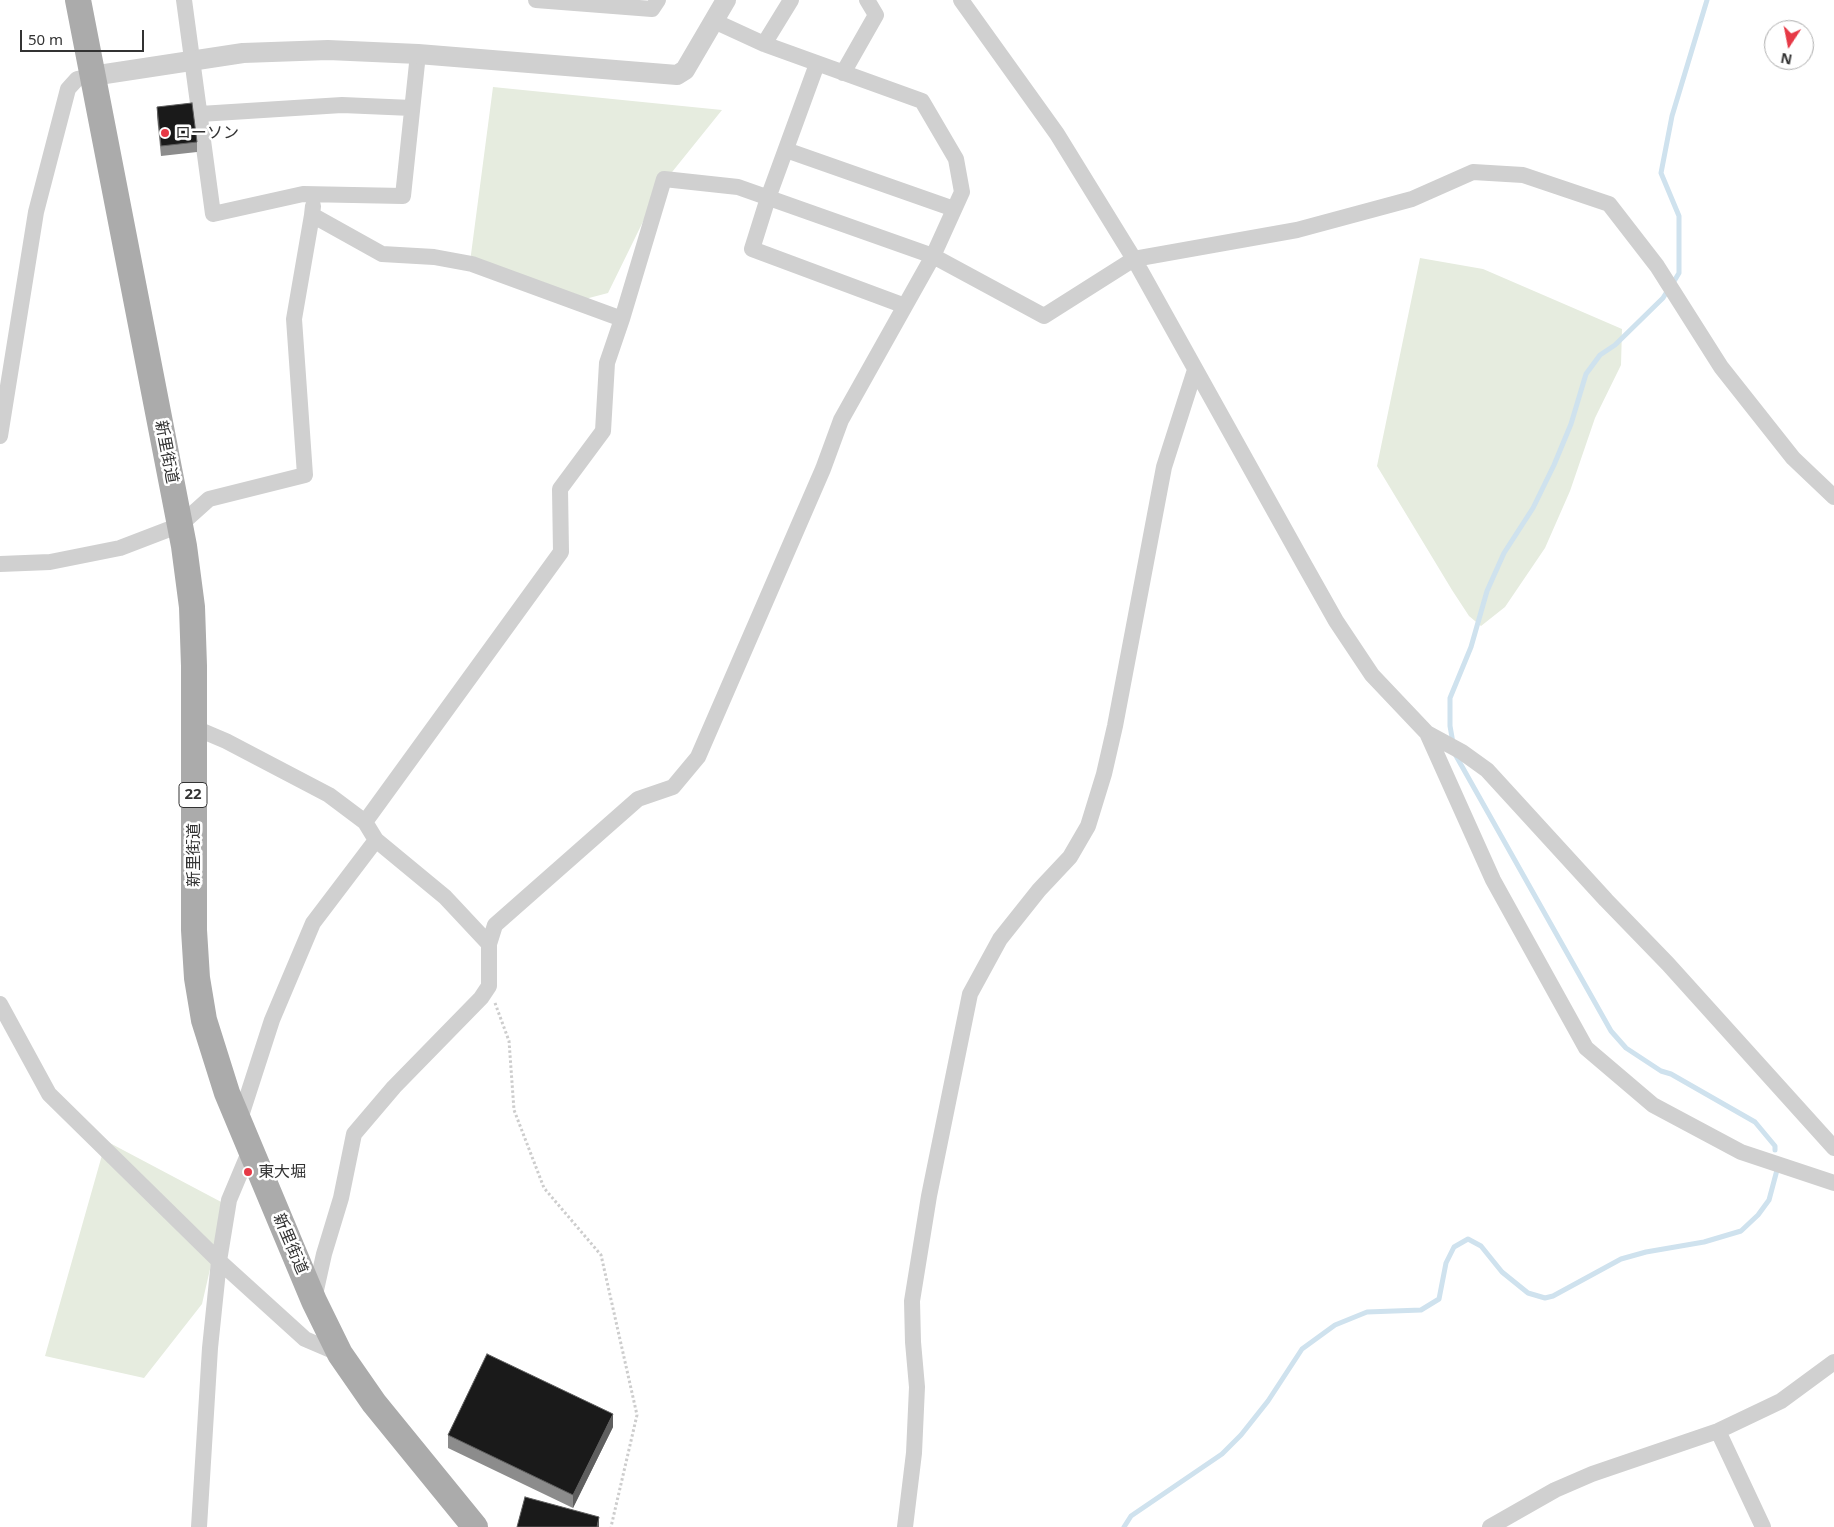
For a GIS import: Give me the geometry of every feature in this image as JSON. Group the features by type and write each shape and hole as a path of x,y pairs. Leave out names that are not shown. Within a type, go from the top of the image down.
{"main road":[{"name":"新里街道","path":"78,0 180,525 192,607 194,666 194,930 197,978 211,1044 250,1150 314,1301 340,1354 374,1403 475,1527"}],"street":[{"path":"184,0 213,214 303,194 403,196 418,54"},
{"path":"536,0 652,9 658,0"},
{"path":"0,436 36,212 68,89 77,79 243,53 328,50 418,54 678,75 685,70 726,0"},
{"path":"764,44 791,0"},
{"path":"843,73 876,15 867,0"},
{"path":"961,0 1057,134 1134,259 1194,370 1336,621 1372,675 1427,733 1462,752 1487,770 1606,900 1668,964 1834,1148"},
{"path":"314,1301 324,1254 341,1198 354,1134 394,1087 481,998 489,986 489,944 495,925 638,799 673,787 698,757 823,469 841,420 933,256 962,192 956,159 922,102 764,44 714,21"},
{"path":"817,64 768,198 752,249 905,306"},
{"path":"200,114 342,105 412,108"},
{"path":"786,150 954,209"},
{"path":"365,822 561,552 560,489 603,431 607,363 664,179 738,187 933,256 1044,316 1134,259 1297,230 1412,199 1472,172 1523,175 1609,204 1664,277 1722,368 1793,458 1834,496"},
{"path":"0,564 50,562 120,548 180,525 209,499 305,475 294,319 315,194"},
{"path":"312,215 382,254 434,257 472,264 622,319"},
{"path":"905,1527 914,1453 917,1387 912,1342 912,1301 929,1196 970,994 1000,939 1039,890 1070,856 1088,826 1104,774 1115,726 1164,467 1194,370"},
{"path":"193,727 226,741 329,795 365,822 376,840 445,897 489,944"},
{"path":"1427,733 1494,880 1556,997 1586,1048 1652,1105 1741,1152 1834,1183"},
{"path":"239,1122 272,1020 313,923 376,840"},
{"path":"0,1004 49,1094 219,1261 305,1339 340,1354"},
{"path":"199,1527 210,1348 219,1261 228,1200 250,1150"},
{"path":"1490,1527 1555,1490 1592,1474 1718,1431 1781,1402 1834,1362"},
{"path":"1718,1431 1763,1527"}],"path":[{"path":"489,986 509,1041 514,1110 544,1188 601,1255 636,1415 611,1527"}],"shaded area":[{"path":"493,87 722,110 660,187 608,293 566,304 470,262"},
{"path":"1420,258 1483,269 1622,329 1621,365 1595,418 1570,491 1545,548 1505,607 1481,626 1469,616 1452,590 1377,466"},
{"path":"106,1141 225,1204 202,1304 144,1378 45,1356"}],"building":[{"path":"192,103 197,142 161,146 157,107"},
{"path":"487,1354 613,1414 573,1495 448,1435"},
{"path":"525,1497 599,1517 597,1527 517,1527"}],"waterway":[{"path":"1673,283 1679,273 1679,216 1661,173 1672,116 1707,0"},
{"path":"1453,743 1450,726 1450,698 1471,647 1487,591 1504,553 1533,508 1554,465 1571,424 1586,374 1600,355 1615,345 1663,298 1668,290"},
{"path":"1455,754 1611,1031 1626,1048 1661,1071 1671,1074 1755,1122 1775,1146 1775,1150"},
{"path":"1124,1527 1131,1516 1222,1454 1241,1435 1268,1401 1302,1349 1335,1325 1367,1312 1421,1310 1439,1299 1446,1263 1454,1247 1468,1239 1481,1246 1502,1272 1528,1293 1545,1298 1553,1296 1621,1259 1646,1252 1704,1242 1741,1231 1758,1215 1769,1200 1777,1170"}],"place":[{"name":"ローソン","path":"165,133"},
{"name":"東大堀","path":"248,1172"}]}
